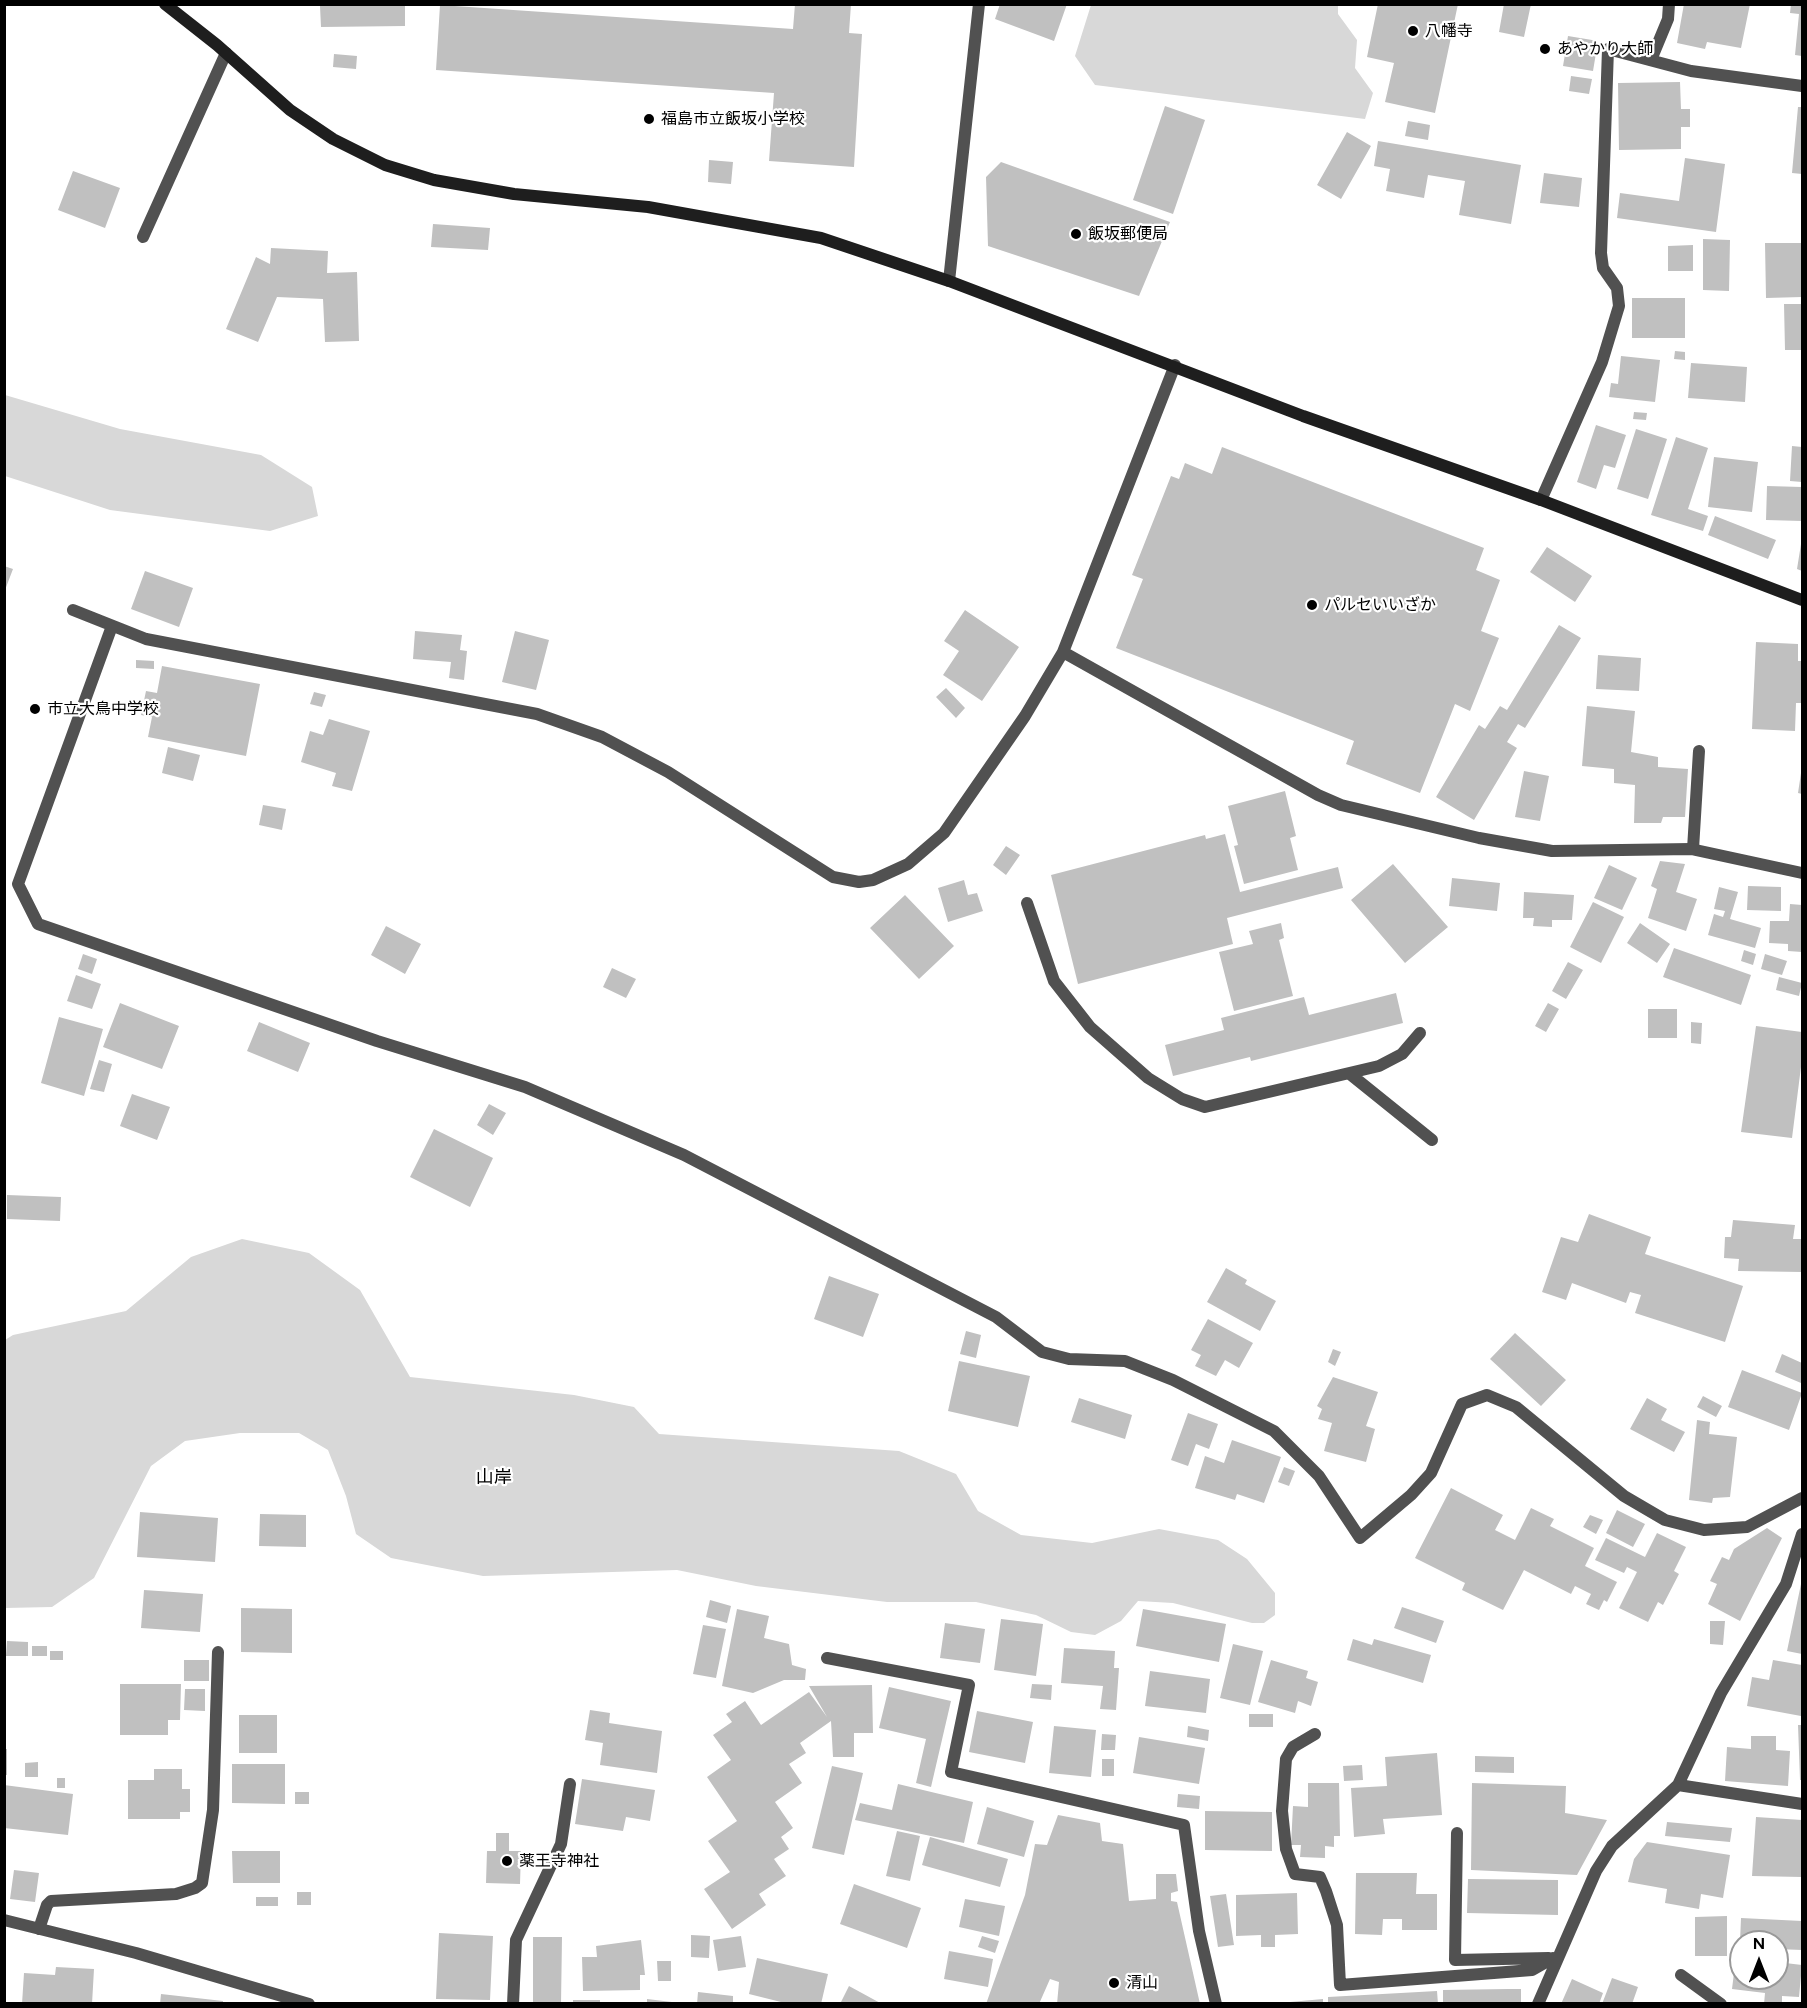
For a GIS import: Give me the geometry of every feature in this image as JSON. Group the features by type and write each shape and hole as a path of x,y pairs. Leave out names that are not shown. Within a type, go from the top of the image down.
{"street":[{"path":"165,4 226,53 290,110 333,139 385,165 434,180 514,194 648,207 821,238 949,280 1303,416 1541,500 1803,600"},
{"path":"949,280 979,4"},
{"path":"1652,60 1668,19 1669,4"},
{"path":"1541,500 1602,363 1619,306 1617,288 1604,268 1601,253 1608,49 1690,71 1803,86"},
{"path":"143,237 226,53"},
{"path":"73,610 146,639 537,714 602,737 668,772 833,877 859,882 884,877 908,864 944,833 1025,716 1063,652 1175,365"},
{"path":"112,626 18,884 38,924 377,1041 525,1087 684,1155 996,1317 1042,1352 1070,1359 1125,1361 1173,1380 1274,1431 1319,1476 1360,1538 1411,1495 1431,1473 1462,1404 1487,1395 1516,1407 1624,1496 1665,1520 1704,1530 1748,1527 1803,1498"},
{"path":"1063,652 1318,795 1341,805 1479,838 1552,852 1693,849 1803,873"},
{"path":"1693,849 1700,751"},
{"path":"1027,903 1054,981 1070,1002 1090,1027 1148,1077 1182,1100 1205,1107 1379,1066 1402,1054 1420,1033"},
{"path":"1350,1074 1432,1140"},
{"path":"1538,2004 1556,1958 1596,1871 1612,1846 1678,1785 1721,1694 1786,1584 1803,1534"},
{"path":"39,1929 44,1911 51,1901 176,1894 195,1888 202,1882 213,1810 218,1652"},
{"path":"827,1658 969,1685 951,1772 1184,1825 1199,1931 1216,2004"},
{"path":"1315,1734 1293,1747 1286,1759 1282,1811 1286,1849 1295,1875 1320,1877 1326,1891 1337,1925 1340,1985 1532,1970 1556,1958"},
{"path":"513,2004 516,1940 561,1844 570,1784"},
{"path":"1678,1785 1803,1804"},
{"path":"1457,1833 1455,1960 1556,1958"},
{"path":"4,1920 136,1953 309,2004"},
{"path":"1681,1975 1721,2004"}],"shaded area":[{"path":"1091,5 1338,5 1338,14 1357,40 1355,68 1373,93 1365,119 1095,85 1075,56"},
{"path":"5,395 120,429 261,455 312,487 318,516 270,531 110,510 5,476"},
{"path":"242,1239 309,1253 360,1290 410,1377 574,1395 634,1407 659,1434 899,1451 956,1474 978,1511 1021,1535 1092,1543 1159,1529 1218,1540 1247,1559 1275,1593 1275,1615 1264,1623 1252,1623 1173,1603 1138,1601 1121,1621 1095,1635 1071,1632 1036,1615 976,1602 887,1602 756,1586 677,1570 483,1576 391,1558 356,1534 346,1496 328,1450 299,1433 240,1433 185,1441 151,1466 94,1578 52,1607 5,1608 5,1340 13,1335 126,1311 191,1257"}],"building":[{"path":"795,4 851,4 849,33 862,34 854,167 769,161 774,93 436,70 440,5 793,29"},
{"path":"1000,4 1067,4 1054,41 995,19"},
{"path":"1378,4 1458,4 1435,113 1385,102 1394,63 1367,57"},
{"path":"1504,4 1531,4 1524,37 1499,32"},
{"path":"1684,4 1750,4 1741,48 1707,42 1705,49 1677,43"},
{"path":"1791,4 1802,4 1802,56 1795,55 1799,14 1790,13"},
{"path":"405,5 405,26 321,27 320,6"},
{"path":"1568,36 1598,41 1593,71 1563,66"},
{"path":"334,54 357,56 356,69 333,67"},
{"path":"1571,76 1592,79 1589,94 1569,91"},
{"path":"1680,82 1681,109 1690,109 1690,127 1681,127 1681,149 1619,150 1618,83"},
{"path":"1165,106 1205,120 1173,214 1133,200"},
{"path":"1798,107 1802,107 1802,174 1792,173"},
{"path":"1408,121 1430,125 1428,140 1405,136"},
{"path":"1347,132 1371,146 1341,199 1317,185"},
{"path":"1378,141 1521,165 1511,224 1459,215 1465,181 1428,175 1424,198 1386,191 1390,169 1374,166"},
{"path":"1685,158 1725,164 1716,232 1617,218 1620,193 1679,201"},
{"path":"709,160 733,162 731,184 708,182"},
{"name":"飯坂郵便局","path":"1001,162 1170,222 1139,296 988,246 986,177"},
{"path":"73,171 120,188 105,228 58,210"},
{"path":"1544,173 1582,178 1579,207 1540,203"},
{"path":"433,224 490,228 488,250 431,247"},
{"path":"1703,239 1730,240 1729,291 1703,290"},
{"path":"1765,243 1802,243 1802,297 1766,298"},
{"path":"1693,245 1693,271 1668,271 1668,246"},
{"path":"271,248 328,251 327,273 357,272 359,341 325,342 323,299 277,297 258,342 226,329 256,257 270,264"},
{"path":"1632,298 1685,298 1685,338 1632,338"},
{"path":"1784,304 1802,304 1802,350 1785,350"},
{"path":"1675,351 1685,352 1685,360 1674,359"},
{"path":"1621,356 1660,360 1655,402 1609,397 1611,383 1618,384"},
{"path":"1691,363 1747,367 1745,402 1688,398"},
{"path":"1634,412 1647,413 1646,420 1633,419"},
{"path":"1596,425 1626,435 1615,468 1604,465 1596,489 1577,482"},
{"path":"1636,429 1667,439 1648,499 1617,489"},
{"path":"1676,437 1708,448 1688,509 1708,516 1703,531 1651,515"},
{"path":"1792,446 1802,447 1802,482 1790,481"},
{"name":"パルセいいざか","path":"1222,447 1484,548 1476,570 1500,580 1481,631 1499,638 1470,711 1455,704 1420,793 1346,764 1354,741 1116,648 1143,579 1132,575 1171,476 1179,479 1185,463 1212,474"},
{"path":"1714,457 1758,462 1752,512 1708,507"},
{"path":"1767,486 1802,487 1802,521 1766,520"},
{"path":"1715,516 1776,540 1768,559 1708,535"},
{"path":"1802,544 1802,571 1797,569"},
{"path":"1547,547 1592,576 1575,602 1530,572"},
{"path":"4,566 13,569 5,590 4,590"},
{"path":"145,571 193,588 179,627 131,609"},
{"path":"965,610 1019,647 982,701 943,675 959,651 944,641"},
{"path":"1559,625 1581,638 1525,728 1518,724 1507,742 1517,748 1474,820 1436,797 1479,725 1485,729 1500,706 1507,710"},
{"path":"415,631 462,635 460,650 467,651 464,680 449,678 451,662 413,659"},
{"path":"515,631 549,640 536,690 502,682"},
{"path":"1756,642 1798,644 1798,661 1802,661 1802,703 1796,703 1795,731 1752,729"},
{"path":"1598,655 1641,658 1639,691 1596,689"},
{"path":"136,660 154,661 154,669 136,668"},
{"path":"162,666 260,684 246,756 148,737 152,717 141,715 146,691 157,693"},
{"path":"946,688 965,708 956,718 936,697"},
{"path":"314,692 326,695 322,707 310,704"},
{"path":"1587,706 1635,711 1631,752 1658,757 1658,767 1688,769 1685,817 1663,817 1661,823 1634,823 1635,785 1614,783 1614,769 1582,766"},
{"path":"329,719 370,731 352,791 332,786 336,773 301,762 310,731 323,735"},
{"path":"168,747 200,755 193,781 162,773"},
{"path":"1524,771 1549,776 1540,821 1515,817"},
{"path":"1802,774 1802,794 1798,793"},
{"path":"1285,791 1296,836 1290,838 1298,870 1244,884 1234,846 1238,845 1228,806"},
{"path":"263,805 286,809 282,830 259,825"},
{"path":"1225,834 1240,892 1338,867 1343,888 1227,918 1233,944 1078,984 1051,875 1205,835 1206,839"},
{"path":"1006,846 1020,855 1006,875 993,865"},
{"path":"1660,861 1685,864 1676,892 1697,899 1686,931 1648,918 1657,889 1651,886"},
{"path":"1393,864 1448,927 1405,963 1351,900"},
{"path":"1609,865 1637,878 1622,910 1594,898"},
{"path":"1452,878 1500,883 1497,911 1449,906"},
{"path":"964,880 968,895 977,893 983,911 948,922 938,888"},
{"path":"1748,886 1781,887 1781,911 1747,910"},
{"path":"1719,887 1738,892 1730,919 1761,928 1755,948 1708,935 1714,914 1723,917 1725,911 1714,909"},
{"path":"1524,892 1574,895 1572,920 1552,920 1552,927 1533,926 1534,918 1523,918"},
{"path":"905,895 954,946 919,979 870,928"},
{"path":"1593,902 1624,917 1601,963 1570,947"},
{"path":"1790,904 1802,905 1802,952 1788,951 1788,944 1769,943 1770,921 1789,921"},
{"path":"1281,923 1284,938 1279,940 1293,996 1234,1011 1219,952 1253,944 1249,931"},
{"path":"1640,923 1670,944 1657,963 1627,943"},
{"path":"386,926 421,944 405,974 371,955"},
{"path":"1674,948 1751,975 1741,1005 1663,977"},
{"path":"1744,950 1756,954 1753,965 1741,961"},
{"path":"83,954 97,959 92,974 78,969"},
{"path":"1765,954 1787,961 1782,975 1761,969"},
{"path":"1568,962 1583,970 1566,999 1552,991"},
{"path":"612,968 636,979 626,998 603,987"},
{"path":"76,975 101,984 92,1009 67,1001"},
{"path":"1779,977 1802,983 1799,996 1776,990"},
{"path":"1396,993 1403,1023 1251,1061 1250,1057 1173,1076 1165,1045 1224,1030 1221,1018 1304,997 1309,1015"},
{"path":"120,1003 179,1026 162,1069 103,1047"},
{"path":"1548,1003 1559,1009 1546,1032 1535,1026"},
{"path":"1648,1009 1677,1009 1677,1038 1648,1038"},
{"path":"59,1017 103,1029 84,1096 41,1083"},
{"path":"259,1022 310,1043 298,1072 247,1051"},
{"path":"1691,1022 1702,1023 1701,1044 1691,1043"},
{"path":"1756,1026 1802,1032 1802,1059 1792,1138 1741,1132"},
{"path":"99,1060 112,1064 104,1092 90,1089"},
{"path":"132,1094 170,1107 157,1140 120,1126"},
{"path":"489,1104 506,1113 493,1135 477,1125"},
{"path":"434,1129 493,1158 470,1207 410,1177"},
{"path":"7,1195 61,1197 60,1221 7,1219"},
{"path":"1589,1214 1651,1237 1645,1254 1743,1286 1725,1342 1635,1313 1641,1295 1630,1292 1626,1303 1572,1283 1566,1300 1542,1292 1561,1237 1578,1242"},
{"path":"1733,1220 1795,1225 1793,1239 1802,1239 1802,1272 1738,1271 1739,1259 1724,1258 1725,1237 1731,1237"},
{"path":"1226,1268 1247,1280 1245,1284 1276,1301 1260,1331 1207,1302"},
{"path":"829,1276 879,1294 863,1337 814,1319"},
{"path":"1208,1319 1253,1343 1239,1368 1225,1360 1216,1376 1195,1366 1201,1355 1191,1350"},
{"path":"966,1331 981,1335 976,1358 960,1354"},
{"path":"1515,1333 1566,1380 1541,1406 1490,1359"},
{"path":"1333,1349 1341,1352 1335,1366 1328,1362"},
{"path":"1782,1354 1802,1363 1801,1383 1775,1372"},
{"path":"959,1361 1030,1376 1018,1427 948,1411"},
{"path":"1742,1370 1802,1393 1789,1430 1728,1407"},
{"path":"1333,1377 1378,1392 1366,1426 1375,1429 1366,1462 1324,1451 1332,1423 1318,1419 1322,1409 1317,1406"},
{"path":"1703,1396 1722,1406 1716,1417 1697,1407"},
{"path":"1079,1398 1132,1415 1125,1439 1071,1422"},
{"path":"1647,1398 1667,1409 1661,1420 1685,1432 1674,1452 1630,1429"},
{"path":"1188,1413 1218,1424 1209,1449 1196,1444 1188,1466 1171,1460"},
{"path":"1697,1420 1710,1422 1709,1434 1737,1437 1730,1497 1713,1498 1712,1503 1689,1500"},
{"path":"1232,1440 1281,1457 1264,1503 1237,1494 1235,1500 1195,1488 1205,1456 1224,1463"},
{"path":"1284,1467 1295,1471 1289,1486 1278,1482"},
{"path":"1451,1488 1503,1515 1495,1530 1515,1540 1531,1508 1554,1519 1550,1526 1594,1548 1585,1566 1617,1582 1607,1602 1604,1600 1599,1610 1586,1604 1591,1594 1575,1586 1571,1594 1524,1570 1503,1610 1462,1590 1465,1583 1415,1558"},
{"path":"1617,1510 1645,1524 1633,1547 1606,1533"},
{"path":"140,1512 218,1518 215,1562 137,1557"},
{"path":"260,1514 306,1515 306,1547 259,1546"},
{"path":"1590,1515 1603,1520 1596,1534 1583,1527"},
{"path":"1767,1528 1782,1538 1740,1621 1708,1604 1717,1584 1710,1581 1722,1557 1729,1560 1734,1549"},
{"path":"1657,1533 1686,1547 1674,1571 1679,1574 1663,1605 1658,1602 1648,1622 1619,1608 1637,1572 1627,1567 1624,1573 1595,1560 1606,1538 1645,1557"},
{"path":"1802,1584 1802,1654 1787,1651"},
{"path":"144,1590 203,1594 200,1632 141,1628"},
{"path":"710,1600 731,1606 727,1623 706,1617"},
{"path":"1402,1607 1444,1621 1436,1643 1394,1628"},
{"path":"241,1608 292,1609 292,1653 241,1652"},
{"path":"737,1609 769,1616 764,1638 789,1644 792,1665 806,1669 805,1680 784,1680 753,1693 722,1686"},
{"path":"1143,1609 1226,1624 1219,1662 1136,1646"},
{"path":"1001,1619 1043,1624 1036,1676 994,1670"},
{"path":"1710,1621 1725,1621 1723,1645 1710,1644"},
{"path":"945,1623 985,1629 980,1663 940,1658"},
{"path":"703,1625 726,1629 716,1678 693,1674"},
{"path":"1353,1639 1372,1645 1374,1639 1431,1655 1423,1683 1347,1660"},
{"path":"7,1641 28,1642 28,1656 6,1656"},
{"path":"1233,1644 1263,1651 1250,1705 1220,1698"},
{"path":"32,1646 47,1646 47,1656 32,1656"},
{"path":"1064,1648 1115,1651 1114,1668 1119,1668 1116,1710 1100,1709 1103,1686 1061,1683"},
{"path":"50,1651 63,1651 63,1660 50,1660"},
{"path":"184,1660 209,1660 209,1681 184,1681"},
{"path":"1271,1660 1308,1671 1306,1678 1318,1682 1311,1706 1298,1701 1295,1713 1258,1702"},
{"path":"1773,1660 1802,1665 1801,1716 1747,1706 1752,1677 1769,1680"},
{"path":"1150,1671 1210,1679 1206,1713 1145,1706"},
{"path":"120,1684 181,1684 180,1720 168,1720 168,1735 120,1735"},
{"path":"1032,1684 1052,1685 1051,1700 1030,1698"},
{"path":"872,1685 873,1733 854,1733 854,1757 833,1757 831,1721 800,1743 806,1753 789,1764 802,1783 775,1802 793,1828 781,1837 789,1849 774,1859 786,1876 759,1894 766,1905 732,1929 704,1889 730,1872 708,1841 737,1821 707,1777 731,1760 713,1735 732,1722 726,1714 745,1701 761,1725 809,1692 827,1717 809,1686"},
{"path":"889,1687 951,1701 931,1787 916,1783 926,1739 879,1728"},
{"path":"185,1689 205,1689 205,1711 184,1710"},
{"path":"590,1710 610,1713 609,1723 662,1731 657,1773 600,1765 603,1743 585,1740"},
{"path":"977,1711 1033,1722 1025,1763 969,1752"},
{"path":"1249,1714 1273,1714 1273,1727 1249,1727"},
{"path":"239,1715 277,1715 277,1753 239,1753"},
{"path":"1798,1725 1802,1725 1802,1780 1800,1780"},
{"path":"1054,1726 1096,1730 1091,1777 1049,1773"},
{"path":"1188,1726 1209,1730 1208,1741 1187,1737"},
{"path":"1102,1734 1116,1735 1115,1750 1101,1750"},
{"path":"1751,1736 1776,1736 1776,1750 1790,1751 1788,1786 1725,1781 1727,1747 1751,1749"},
{"path":"1139,1737 1205,1748 1199,1784 1133,1773"},
{"path":"4,1749 7,1749 7,1775 4,1775"},
{"path":"1437,1753 1442,1815 1383,1819 1385,1834 1354,1837 1351,1788 1387,1786 1385,1757"},
{"path":"1475,1756 1514,1757 1514,1773 1475,1772"},
{"path":"1102,1759 1114,1759 1114,1776 1102,1776"},
{"path":"38,1762 38,1777 25,1777 25,1763"},
{"path":"232,1764 285,1764 285,1804 232,1803"},
{"path":"1362,1765 1363,1780 1344,1781 1343,1766"},
{"path":"832,1766 863,1773 844,1855 812,1848"},
{"path":"154,1769 182,1769 182,1789 190,1789 190,1812 180,1812 180,1819 128,1819 128,1780 154,1780"},
{"path":"57,1778 65,1778 65,1788 57,1788"},
{"path":"582,1779 655,1790 650,1821 626,1817 623,1831 575,1824"},
{"path":"1308,1783 1339,1783 1340,1836 1334,1836 1334,1847 1325,1846 1325,1858 1300,1857 1301,1845 1291,1845 1293,1806 1308,1807"},
{"path":"1472,1783 1566,1786 1565,1813 1607,1820 1577,1875 1471,1870"},
{"path":"898,1784 973,1802 964,1843 855,1820 860,1803 892,1810"},
{"path":"4,1785 73,1794 68,1835 4,1828"},
{"path":"295,1792 309,1792 309,1804 295,1804"},
{"path":"1178,1794 1200,1796 1199,1809 1177,1807"},
{"path":"987,1807 1034,1821 1024,1857 977,1844"},
{"path":"1205,1811 1272,1812 1272,1851 1205,1850"},
{"path":"1058,1815 1100,1823 1102,1841 1123,1844 1129,1901 1156,1899 1156,1874 1176,1874 1178,1891 1171,1893 1171,1901 1177,1902 1200,2004 1057,2004 1059,1982 1050,1979 1039,2004 986,2004 1025,1895 1035,1844 1047,1845"},
{"path":"1756,1817 1802,1820 1802,1877 1752,1876"},
{"path":"1667,1822 1732,1828 1730,1842 1665,1836"},
{"path":"897,1831 920,1836 910,1881 886,1876"},
{"path":"496,1833 509,1833 509,1851 521,1851 520,1884 486,1883 487,1851 496,1851"},
{"path":"930,1837 1008,1859 1000,1887 922,1865"},
{"path":"1647,1842 1730,1855 1723,1898 1701,1894 1699,1909 1665,1903 1667,1889 1628,1882 1634,1859"},
{"path":"232,1851 280,1851 280,1883 233,1883"},
{"path":"14,1870 39,1873 35,1902 10,1899"},
{"path":"1356,1873 1417,1873 1416,1894 1437,1894 1437,1930 1402,1930 1402,1919 1383,1919 1382,1935 1355,1934"},
{"path":"1468,1879 1558,1880 1558,1915 1467,1913"},
{"path":"854,1884 921,1908 907,1948 840,1924"},
{"path":"297,1892 311,1892 311,1905 297,1905"},
{"path":"1297,1893 1298,1934 1275,1935 1275,1947 1261,1947 1261,1935 1236,1936 1236,1895"},
{"path":"1226,1894 1234,1945 1218,1947 1210,1896"},
{"path":"256,1897 278,1897 278,1906 256,1906"},
{"path":"965,1899 1005,1906 999,1936 959,1927"},
{"path":"1727,1916 1727,1956 1695,1956 1695,1917"},
{"path":"1741,1918 1802,1921 1802,1950 1789,1949 1789,1930 1740,1930"},
{"path":"439,1933 493,1936 490,2000 436,1999"},
{"path":"691,1935 710,1936 709,1958 691,1957"},
{"path":"741,1936 746,1967 718,1971 713,1940"},
{"path":"982,1936 999,1941 995,1953 978,1947"},
{"path":"533,1937 562,1937 561,2004 533,2004"},
{"path":"641,1940 645,1975 640,1975 640,1990 583,1991 582,1957 597,1957 596,1946"},
{"path":"949,1951 993,1959 988,1987 944,1979"},
{"path":"757,1958 828,1974 821,2004 789,2004 749,1994"},
{"path":"657,1961 671,1961 671,1981 658,1981"},
{"path":"1789,1963 1802,1965 1799,1997 1782,1996 1782,2004 1764,2004 1765,1993 1740,1990 1789,1990"},
{"path":"56,1967 94,1969 92,2004 22,2004 24,1973 55,1975"},
{"path":"1612,1978 1638,1987 1632,2004 1602,2004"},
{"path":"1572,1979 1603,1993 1599,2004 1561,2004"},
{"path":"849,1986 882,2004 840,2004"},
{"path":"1521,1989 1521,2004 1443,2004 1443,1990"},
{"path":"1437,1991 1438,2004 1328,2004 1328,1997"},
{"path":"698,1992 733,1996 733,2004 697,2004"},
{"path":"161,1994 223,2001 223,2004 160,2004"},
{"path":"647,1999 672,2002 672,2004 647,2004"},
{"path":"1323,1999 1323,2004 1290,2004 1290,2002"},
{"path":"573,2000 600,2000 600,2004 573,2004"}],"place":[{"name":"八幡寺","path":"1413,31"},
{"name":"あやかり大師","path":"1545,49"},
{"name":"福島市立飯坂小学校","path":"649,119"},
{"name":"飯坂郵便局","path":"1076,234"},
{"name":"パルセいいざか","path":"1312,605"},
{"name":"市立大鳥中学校","path":"35,709"},
{"name":"薬王寺神社","path":"507,1861"},
{"name":"清山","path":"1114,1983"}],"district":[{"name":"山岸","path":"494,1478"}]}
